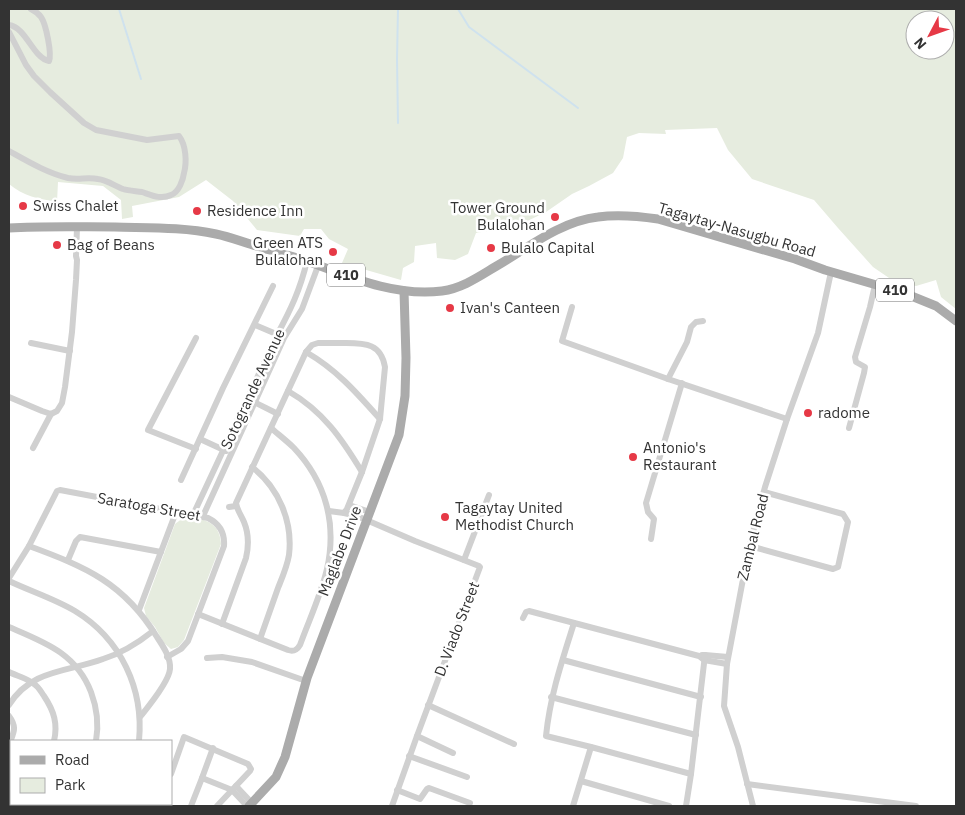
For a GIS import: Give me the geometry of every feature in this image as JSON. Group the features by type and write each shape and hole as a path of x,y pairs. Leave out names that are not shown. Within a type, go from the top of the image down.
{"main road":[{"name":"Tagaytay-Nasugbu Road","path":"9,228 77,227 192,230 219,235 307,261 379,286 404,291 425,292 443,291 468,284 554,232 588,218 610,216 642,217 658,219 795,258 831,272 904,293 928,302 941,309 956,321"},
{"name":"Tagaytay-Nasugbu Road","path":"9,222 52,223 77,227"},
{"name":"Tagaytay-Nasugbu Road","path":"9,233 52,231 77,227"},
{"name":"Maglabe Drive","path":"249,805 276,777 285,757 306,681 399,434 405,396 404,291"}],"street":[{"path":"9,25 14,26 41,56 50,61 50,49 45,27 40,16 31,9"},
{"path":"9,32 26,65 34,76 84,123 96,130 147,140 179,136 184,145 184,173 178,190 172,195 163,197 152,196 142,192 124,190 98,179 69,178 31,163 9,151"},
{"path":"33,448 51,414 62,403 70,351 76,280 77,227"},
{"name":"Sotogrande Avenue","path":"202,516 248,399 277,335 296,299 307,261"},
{"name":"Sotogrande Avenue","path":"194,515 255,403 284,338 304,302 318,266"},
{"name":"Zambal Road","path":"753,806 738,747 724,706 727,661 750,546 764,492 787,419 818,333 831,272"},
{"path":"849,428 865,367 856,362 855,357 875,285"},
{"path":"181,480 273,286"},
{"path":"296,299 304,302"},
{"path":"572,307 562,341 787,419"},
{"path":"290,311 298,315"},
{"path":"668,379 687,342 691,326 696,322 703,321"},
{"path":"255,325 284,338"},
{"path":"196,338 148,430 196,449"},
{"path":"31,343 70,351"},
{"path":"222,624 248,549 249,541 246,527 236,506 239,496 306,352 312,344 366,344 380,353 384,360 380,419 362,472 344,513"},
{"path":"306,352 338,374 380,419"},
{"path":"651,539 654,519 648,512 646,503 682,384"},
{"path":"288,391 310,406 334,430 362,472"},
{"path":"9,397 51,414"},
{"path":"248,399 278,414"},
{"path":"198,614 292,651 300,645 327,568 330,540 329,511 319,483 312,471 294,448 271,428"},
{"path":"200,439 228,452"},
{"path":"252,467 264,477 280,499 287,522 290,545 285,570 260,639"},
{"name":"Saratoga Street","path":"9,579 29,546 54,495 60,490 202,516 213,521 223,533 224,546 185,645 168,656"},
{"path":"750,546 833,569 838,567 848,522 842,514 764,492"},
{"path":"464,560 488,495"},
{"path":"349,505 368,516"},
{"path":"229,508 236,506"},
{"path":"329,511 368,516"},
{"path":"138,610 176,512"},
{"name":"D. Viado Street","path":"368,516 480,568 392,806"},
{"path":"68,560 76,541 80,537 161,552"},
{"path":"29,546 68,560 110,584 138,610 153,631 168,656 170,668 166,681 140,717"},
{"path":"9,579 88,619 104,634 119,653 132,684 140,717 139,740"},
{"path":"523,618 526,612 530,611 703,657 727,661"},
{"path":"574,623 548,712 546,736 592,746 691,774"},
{"path":"9,627 51,646 78,667 84,676 96,708 98,722 96,740"},
{"path":"9,705 18,692 31,682 48,674 90,664 119,653 153,631"},
{"path":"207,658 222,657 252,662 306,681"},
{"path":"686,806 701,697 703,657"},
{"path":"563,660 701,697"},
{"path":"9,672 37,685 55,717 54,740"},
{"path":"552,697 696,735"},
{"path":"428,705 514,744"},
{"path":"9,716 14,724 11,740"},
{"path":"417,736 453,753"},
{"path":"172,771 184,737 248,764 250,771 217,806"},
{"path":"573,806 592,746"},
{"path":"191,806 213,748"},
{"path":"409,756 466,777"},
{"path":"202,778 234,788 249,805"},
{"path":"581,781 670,806"},
{"path":"747,784 916,806"},
{"path":"397,790 420,799 427,789 430,788 470,803"}],"green space":[{"path":"9,9 956,9 956,309 941,297 936,280 916,286 892,280 873,267 814,200 752,179 728,150 717,128 665,130 666,134 639,133 627,137 623,158 613,173 572,194 546,212 517,226 476,233 468,254 455,260 437,258 436,243 415,246 414,262 403,268 401,280 342,263 348,249 329,239 321,229 304,229 300,236 257,230 233,201 206,180 179,197 132,206 133,217 122,219 121,200 103,186 58,182 57,202 38,198 9,184"},
{"path":"188,517 211,523 218,531 221,544 184,640 178,647 171,649 164,643 146,616 144,608 175,524"}],"waterway":[{"path":"119,9 141,79"},
{"path":"398,9 398,123"},
{"path":"458,9 469,27 578,108"}],"place":[{"name":"Swiss Chalet","path":"23,206"},
{"name":"Residence Inn","path":"197,211"},
{"name":"Tower Ground Bulalohan","path":"555,217"},
{"name":"Bag of Beans","path":"57,245"},
{"name":"Bulalo Capital","path":"491,248"},
{"name":"Green ATS Bulalohan","path":"333,252"},
{"name":"Ivan's Canteen","path":"450,308"},
{"name":"radome","path":"808,413"},
{"name":"Antonio's Restaurant","path":"633,457"},
{"name":"Tagaytay United Methodist Church","path":"445,517"}]}
